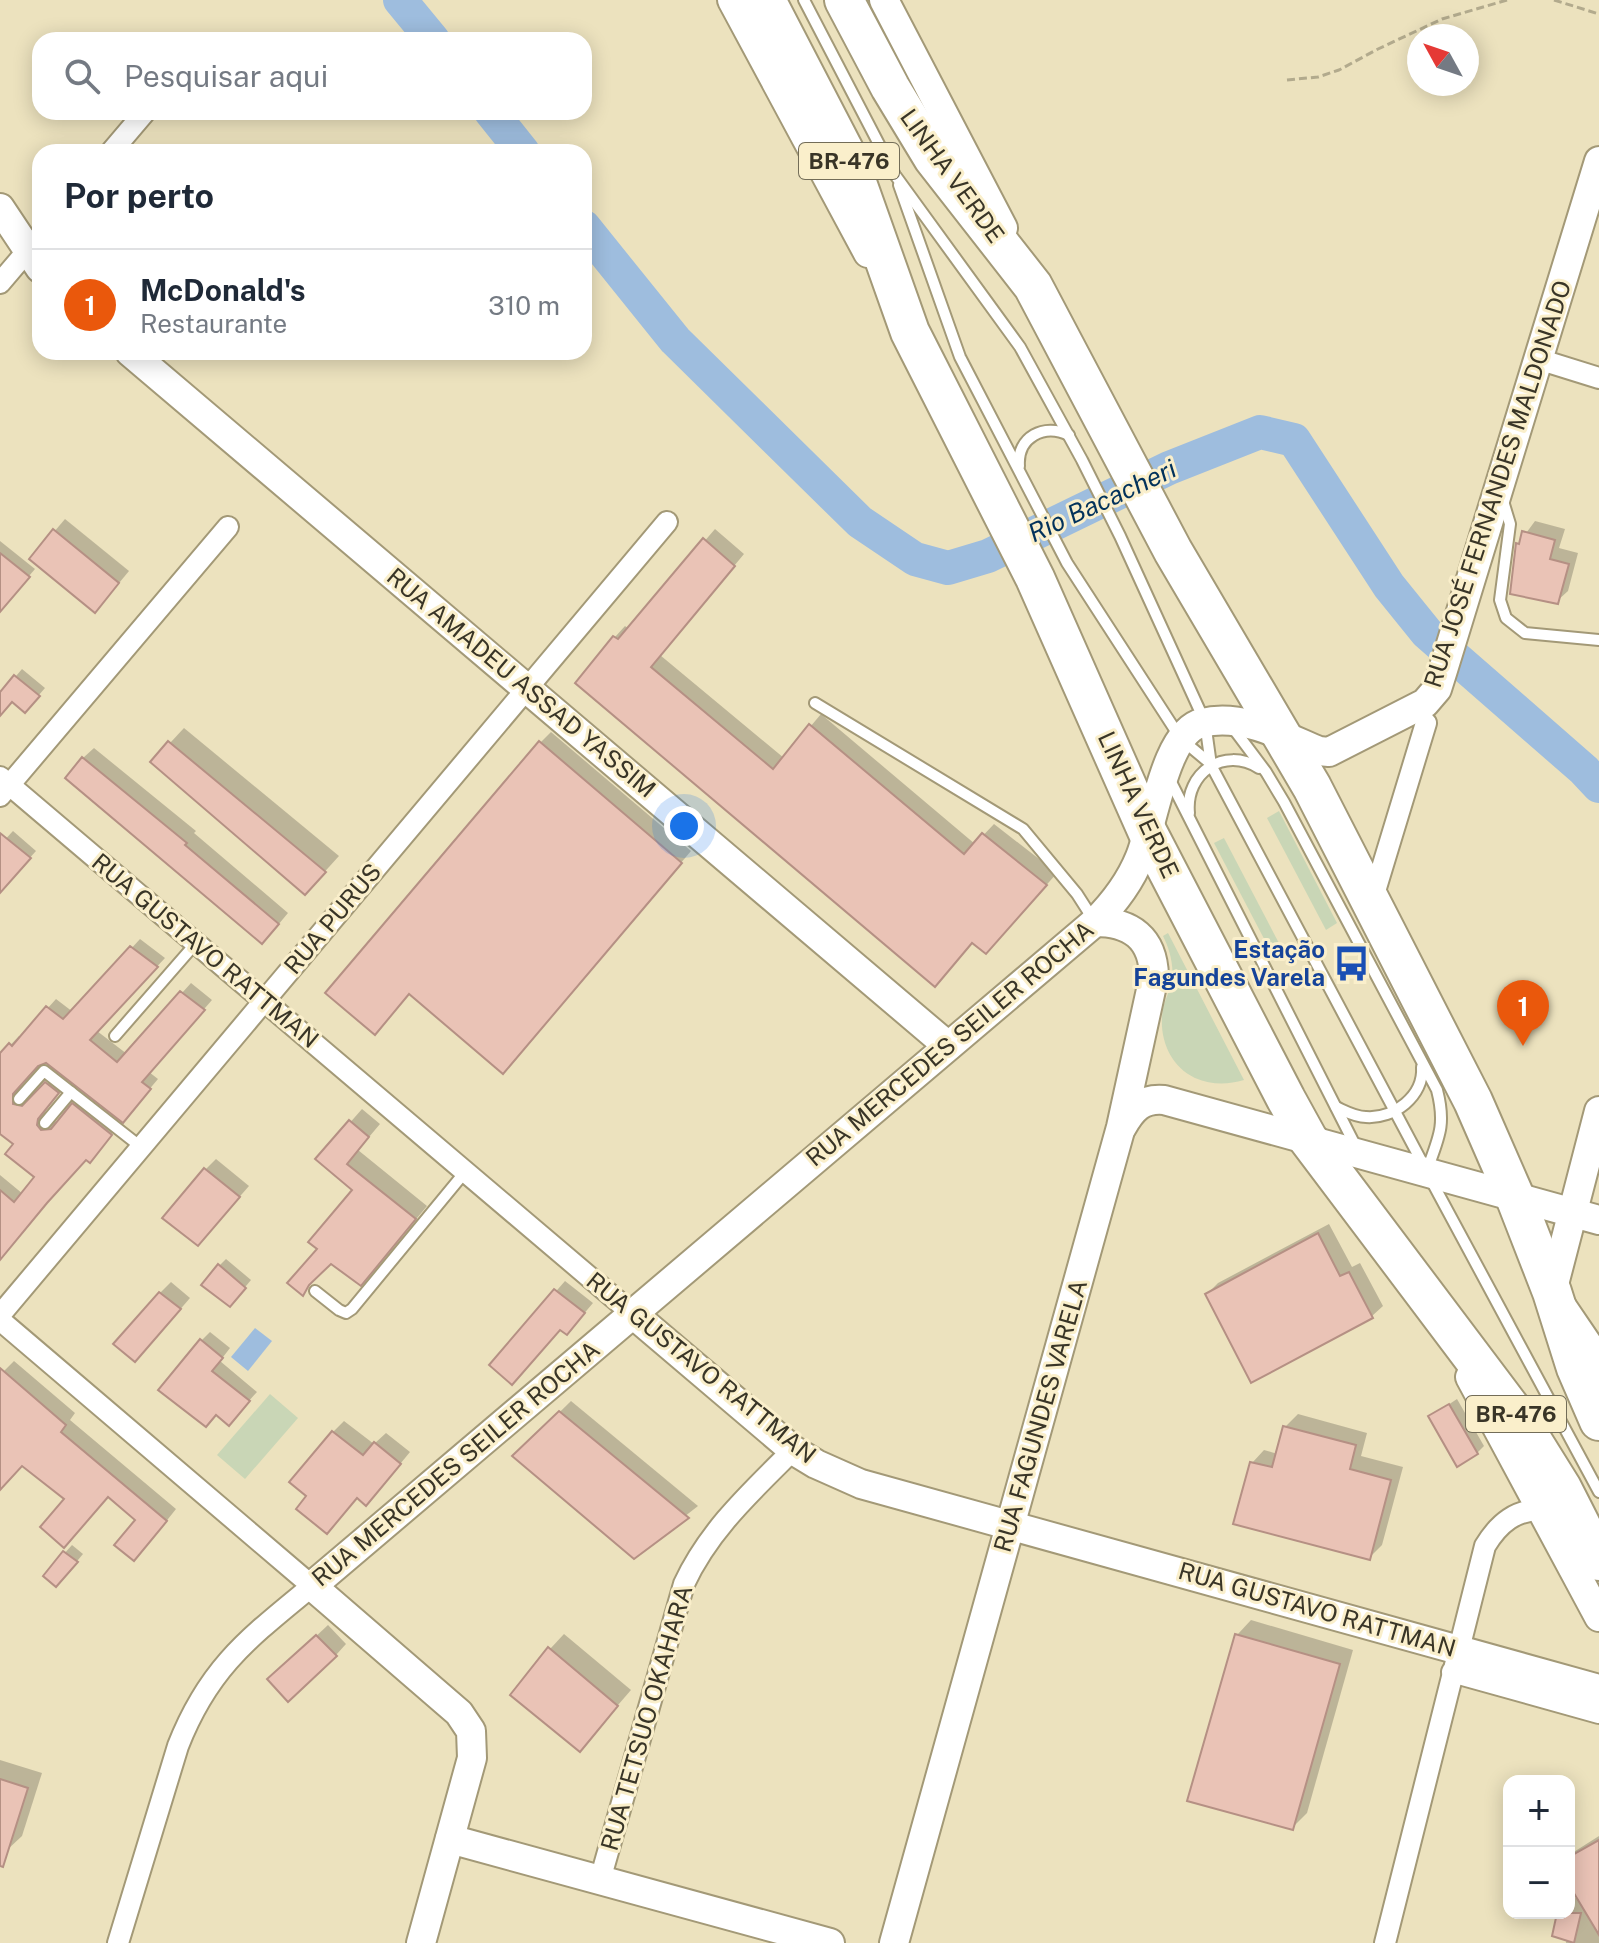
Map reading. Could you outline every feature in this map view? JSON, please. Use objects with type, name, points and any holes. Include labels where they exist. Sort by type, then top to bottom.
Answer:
[{"type":"highway","name":"LINHA VERDE","points":[[766,0],[849,160],[910,332],[1013,496],[1051,570],[1148,833],[1308,1139],[1415,1278],[1533,1440],[1599,1561]]},
{"type":"highway","name":"LINHA VERDE","points":[[844,0],[890,87],[933,158],[1033,286],[1186,573],[1284,737],[1372,901],[1455,1063],[1515,1197],[1552,1292],[1576,1368],[1599,1421]]},
{"type":"main road","points":[[732,0],[910,332]]},
{"type":"main road","points":[[888,1],[1033,286]]},
{"type":"main road","name":"RUA JOSÉ FERNANDES MALDONADO","points":[[1216,722],[1262,728],[1319,751],[1339,749],[1425,703],[1437,689],[1599,161]]},
{"type":"main road","points":[[0,208],[32,247]]},
{"type":"main road","name":"RUA AMADEU ASSAD YASSIM","points":[[139,360],[948,1046]]},
{"type":"main road","points":[[1181,739],[1191,727],[1216,722]]},
{"type":"main road","name":"RUA MERCEDES SEILER ROCHA","points":[[312,1586],[1095,922],[1129,879],[1181,739]]},
{"type":"main road","name":"RUA FAGUNDES VARELA","points":[[894,1943],[1121,1127],[1154,976],[1154,962],[1145,942],[1126,926],[1095,922]]},
{"type":"main road","points":[[1121,1127],[1135,1107],[1154,1099],[1586,1216]]},
{"type":"main road","points":[[1599,1111],[1586,1216],[1552,1292],[1599,1361]]},
{"type":"main road","points":[[1415,1278],[1599,1617]]},
{"type":"main road","name":"RUA GUSTAVO RATTMAN","points":[[633,1314],[793,1450],[861,1484],[1011,1525],[1454,1660],[1599,1689]]},
{"type":"main road","points":[[312,1586],[450,1703],[471,1731],[472,1758],[421,1943]]},
{"type":"main road","points":[[450,1839],[830,1943]]},
{"type":"street","points":[[118,144],[138,120]]},
{"type":"street","points":[[0,283],[32,255]]},
{"type":"street","points":[[1538,359],[1599,378]]},
{"type":"street","name":"RUA PURUS","points":[[0,1318],[667,522]]},
{"type":"street","points":[[3,786],[228,527]]},
{"type":"street","points":[[1372,901],[1426,723]]},
{"type":"street","name":"RUA GUSTAVO RATTMAN","points":[[3,786],[196,943],[633,1314]]},
{"type":"street","points":[[0,1318],[312,1586]]},
{"type":"street","name":"RUA TETSUO OKAHARA","points":[[600,1880],[684,1584],[696,1558],[726,1518],[793,1450]]},
{"type":"street","points":[[1385,1943],[1480,1561],[1492,1534],[1517,1514],[1543,1510]]},
{"type":"street","name":"RUA MERCEDES SEILER ROCHA","points":[[118,1943],[190,1716],[226,1662],[249,1638],[312,1586]]},
{"type":"street","points":[[1454,1660],[1599,1713]]},
{"type":"lane","points":[[804,0],[895,175],[950,334],[1019,468]]},
{"type":"lane","points":[[895,175],[1020,347],[1069,435],[1216,722],[1266,772],[1422,1061],[1437,1090],[1443,1115],[1427,1172]]},
{"type":"lane","points":[[1013,496],[1021,450],[1033,435],[1051,430],[1069,435]]},
{"type":"lane","points":[[1499,487],[1510,524],[1500,600],[1506,618],[1525,633],[1599,640]]},
{"type":"lane","points":[[1051,570],[1181,739],[1211,765],[1599,1492]]},
{"type":"lane","points":[[815,703],[1023,829],[1077,894],[1095,922]]},
{"type":"lane","points":[[1211,765],[1216,722]]},
{"type":"lane","points":[[1190,819],[1188,798],[1195,779],[1211,765],[1230,759],[1249,761],[1266,772]]},
{"type":"lane","points":[[1166,773],[1359,1153]]},
{"type":"lane","points":[[115,1036],[196,943]]},
{"type":"lane","points":[[1336,1107],[1365,1117],[1380,1117],[1395,1112],[1417,1091],[1423,1076],[1422,1061]]},
{"type":"lane","points":[[19,1099],[44,1071],[141,1147]]},
{"type":"lane","points":[[45,1123],[71,1092]]},
{"type":"lane","points":[[315,1291],[339,1310],[346,1313],[352,1309],[465,1172]]},
{"type":"path","points":[[1287,80],[1318,77],[1339,70],[1442,19],[1507,0]]},
{"type":"path","points":[[1554,0],[1599,14]]},
{"type":"green space","points":[[1279,811],[1337,923],[1326,930],[1267,818]]},
{"type":"green space","points":[[1224,838],[1282,949],[1272,954],[1214,843]]},
{"type":"green space","points":[[1168,933],[1244,1080],[1220,1084],[1195,1078],[1178,1066],[1167,1049],[1162,1019],[1172,973],[1163,936]]},
{"type":"green space","points":[[270,1394],[298,1418],[245,1479],[217,1455]]},
{"type":"water","points":[[255,1328],[272,1341],[248,1371],[231,1357]]},
{"type":"building","points":[[53,529],[119,583],[95,613],[29,559]]},
{"type":"building","points":[[1522,531],[1555,540],[1550,559],[1569,564],[1558,604],[1510,594],[1516,543],[1519,544]]},
{"type":"building","points":[[703,538],[735,566],[651,667],[773,769],[809,724],[964,854],[982,833],[1047,885],[986,954],[972,943],[935,987],[575,683],[613,636],[618,639]]},
{"type":"building","points":[[0,553],[30,577],[0,612]]},
{"type":"building","points":[[14,675],[40,696],[25,713],[12,702],[0,716],[0,692]]},
{"type":"building","points":[[168,741],[326,872],[305,895],[150,762]]},
{"type":"building","points":[[539,741],[682,863],[503,1074],[409,994],[375,1035],[325,993]]},
{"type":"building","points":[[82,757],[279,924],[262,944],[65,778]]},
{"type":"building","points":[[0,833],[31,858],[0,893]]},
{"type":"building","points":[[130,946],[158,967],[90,1040],[117,1062],[180,991],[205,1010],[142,1082],[151,1089],[123,1123],[46,1063],[38,1066],[13,1094],[13,1104],[22,1106],[45,1082],[59,1093],[38,1119],[37,1125],[41,1130],[51,1129],[72,1103],[112,1135],[90,1163],[86,1160],[47,1203],[0,1260],[0,1190],[14,1202],[34,1177],[5,1154],[13,1144],[0,1134],[0,1053],[9,1043],[12,1046],[46,1006],[63,1019]]},
{"type":"building","points":[[349,1120],[369,1137],[347,1164],[416,1219],[361,1286],[331,1264],[309,1285],[303,1296],[287,1283],[317,1249],[308,1242],[352,1190],[315,1159]]},
{"type":"building","points":[[204,1168],[240,1197],[198,1246],[162,1218]]},
{"type":"building","points":[[1318,1233],[1340,1276],[1349,1272],[1373,1318],[1251,1383],[1205,1294]]},
{"type":"building","points":[[218,1264],[246,1288],[230,1307],[201,1285]]},
{"type":"building","points":[[554,1289],[585,1313],[567,1335],[560,1330],[512,1385],[489,1365]]},
{"type":"building","points":[[159,1292],[181,1309],[135,1362],[113,1344]]},
{"type":"building","points":[[200,1339],[223,1358],[212,1371],[250,1401],[229,1426],[216,1415],[206,1427],[158,1390]]},
{"type":"building","points":[[0,1368],[66,1425],[61,1432],[167,1521],[134,1561],[114,1545],[135,1520],[108,1497],[64,1548],[40,1527],[64,1499],[22,1466],[0,1490]]},
{"type":"building","points":[[1449,1404],[1478,1454],[1457,1467],[1428,1416]]},
{"type":"building","points":[[559,1411],[689,1518],[634,1559],[512,1456]]},
{"type":"building","points":[[1283,1426],[1356,1445],[1350,1469],[1391,1480],[1370,1560],[1233,1524],[1250,1462],[1272,1467]]},
{"type":"building","points":[[332,1431],[363,1455],[374,1442],[401,1464],[366,1506],[357,1498],[327,1534],[296,1509],[306,1496],[289,1482]]},
{"type":"building","points":[[63,1551],[78,1562],[56,1587],[43,1576]]},
{"type":"building","points":[[1235,1634],[1340,1664],[1293,1830],[1187,1801]]},
{"type":"building","points":[[316,1635],[337,1656],[288,1702],[267,1679]]},
{"type":"building","points":[[548,1647],[618,1706],[580,1752],[510,1695]]},
{"type":"building","points":[[0,1779],[28,1788],[3,1867],[0,1866]]},
{"type":"building","points":[[1599,1840],[1599,1935],[1575,1895],[1575,1854]]},
{"type":"building","points":[[1575,1913],[1581,1913],[1574,1943],[1552,1936],[1556,1919],[1575,1919]]},
{"type":"waterway","name":"Rio Bacacheri","points":[[400,0],[426,32]]},
{"type":"waterway","name":"Rio Bacacheri","points":[[497,120],[517,144]]},
{"type":"waterway","name":"Rio Bacacheri","points":[[592,237],[675,340],[860,522],[915,559],[948,568],[988,556],[1169,468],[1260,432],[1294,440],[1389,586],[1427,633],[1599,786]]},
{"type":"place","name":"Estação Fagundes Varela","points":[[1351,964]]},
{"type":"place","name":"McDonald's","points":[[1523,1046]]}]
